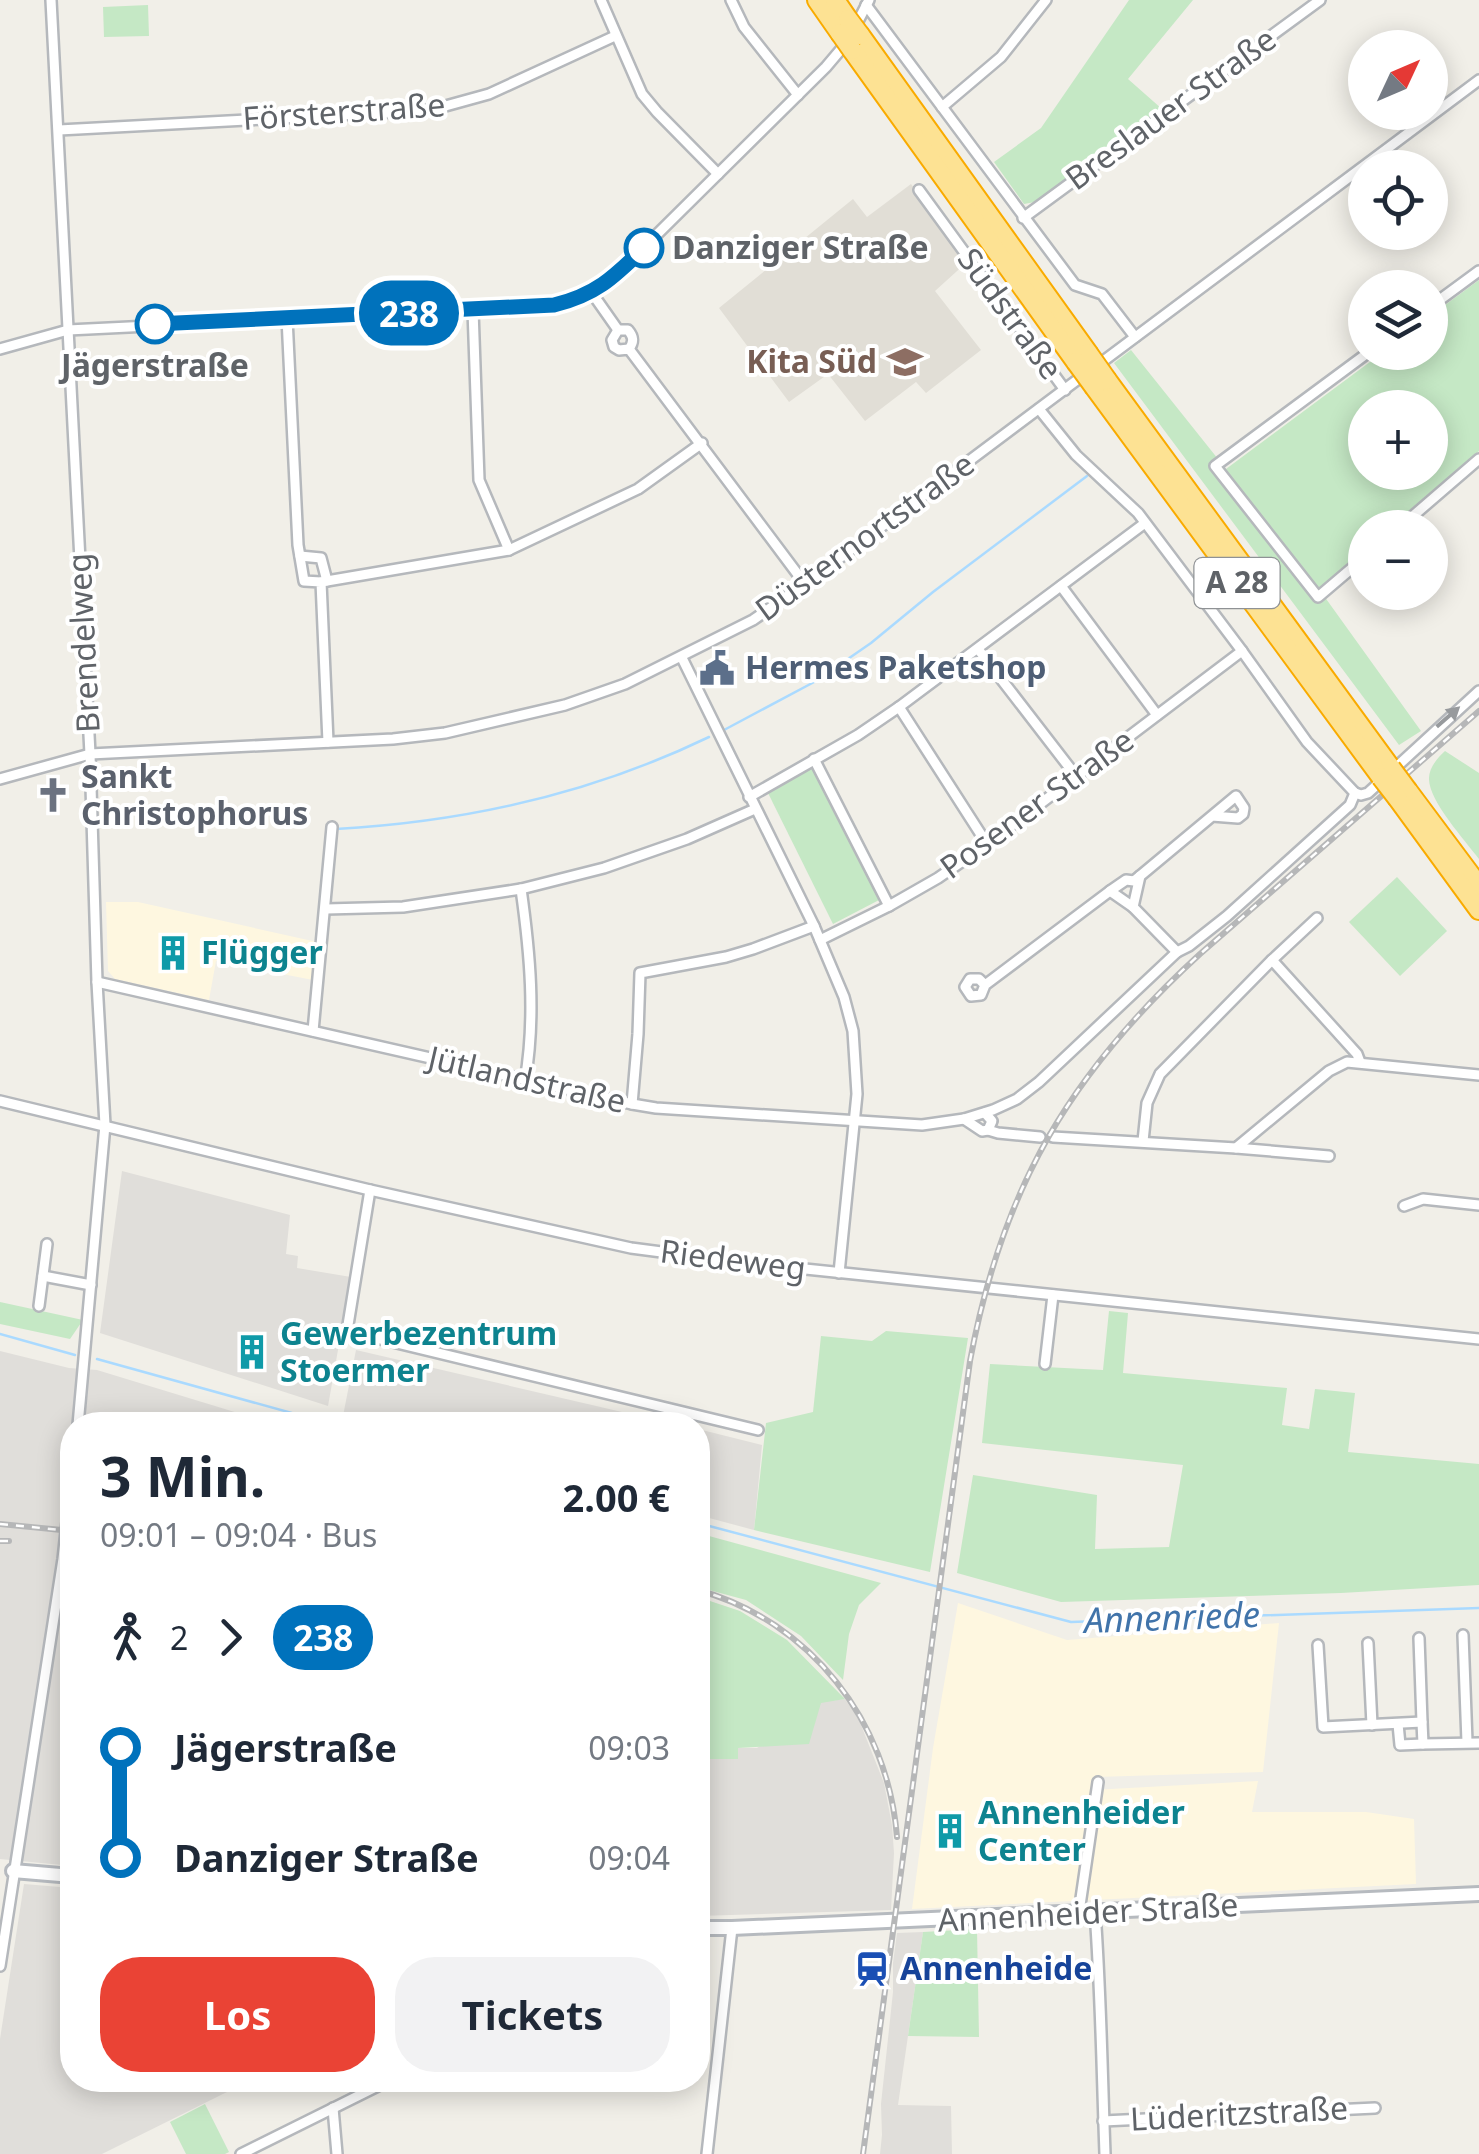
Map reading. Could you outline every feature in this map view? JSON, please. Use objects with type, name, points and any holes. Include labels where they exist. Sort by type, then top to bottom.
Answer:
[{"type":"highway","name":"A 28","points":[[817,0],[844,26],[1403,795],[1479,910]]},
{"type":"highway","name":"A 28","points":[[835,0],[844,26]]},
{"type":"highway","name":"A 28","points":[[1403,795],[1479,886]]},
{"type":"street","name":"Brendelweg","points":[[52,0],[105,1125],[79,1412]]},
{"type":"street","points":[[600,0],[642,94],[718,174]]},
{"type":"street","points":[[731,0],[744,27],[798,95]]},
{"type":"street","points":[[942,107],[1002,57],[1046,0]]},
{"type":"street","name":"Breslauer Straße","points":[[1023,218],[1320,0]]},
{"type":"street","points":[[0,349],[68,330],[473,310],[577,300],[619,272],[798,95],[849,41],[867,3],[1075,286],[1102,294],[1135,337]]},
{"type":"street","name":"Försterstraße","points":[[58,130],[431,110],[489,94],[616,36]]},
{"type":"street","name":"Düsternortstraße","points":[[0,779],[90,754],[445,733],[565,705],[682,658],[752,620],[805,584],[1479,80]]},
{"type":"street","name":"Südstraße","points":[[919,190],[1065,390]]},
{"type":"street","points":[[1448,294],[1479,271]]},
{"type":"street","points":[[592,293],[618,330]]},
{"type":"street","points":[[473,310],[479,480],[509,550]]},
{"type":"street","points":[[288,318],[304,581],[324,582],[509,550],[638,489],[702,443]]},
{"type":"street","points":[[618,330],[628,330],[633,336],[634,343],[629,349],[614,347],[612,340],[618,330]]},
{"type":"street","points":[[629,349],[805,584]]},
{"type":"street","points":[[1348,368],[1215,466],[1318,597],[1348,571]]},
{"type":"street","points":[[1039,409],[1076,455],[1146,522],[1307,742],[1354,793]]},
{"type":"street","points":[[1420,510],[1479,459]]},
{"type":"street","points":[[749,797],[899,707],[1146,522]]},
{"type":"street","points":[[300,556],[321,558],[328,742]]},
{"type":"street","points":[[1061,586],[1157,715]]},
{"type":"street","points":[[978,648],[1076,776]]},
{"type":"street","name":"Posener Straße","points":[[820,940],[938,878],[1242,651]]},
{"type":"street","points":[[682,658],[814,926],[844,997],[853,1032],[857,1094],[839,1273]]},
{"type":"street","name":"Jütlandstraße","points":[[97,982],[656,1108],[922,1125],[964,1120],[1017,1099],[1039,1082],[1177,952],[1241,904],[1350,804],[1354,793],[1368,793],[1479,691]]},
{"type":"street","points":[[899,707],[987,844]]},
{"type":"street","points":[[814,759],[889,906]]},
{"type":"street","points":[[326,910],[403,907],[520,889],[604,868],[687,839],[755,809]]},
{"type":"street","points":[[985,985],[1110,891],[1126,880],[1134,881],[1212,816]]},
{"type":"street","points":[[313,1031],[332,827]]},
{"type":"street","points":[[1133,907],[1140,876]]},
{"type":"street","points":[[520,889],[529,943],[532,1022],[525,1081]]},
{"type":"street","points":[[1110,891],[1133,907],[1177,952]]},
{"type":"street","points":[[1143,1141],[1146,1103],[1160,1074],[1317,918]]},
{"type":"street","points":[[632,1104],[640,973],[739,953],[814,926]]},
{"type":"street","points":[[1272,960],[1360,1062]]},
{"type":"street","points":[[1236,1148],[1329,1071],[1347,1062],[1479,1075]]},
{"type":"street","name":"Riedeweg","points":[[0,1101],[631,1248],[1479,1339]]},
{"type":"street","points":[[985,1112],[992,1121],[988,1130]]},
{"type":"street","name":"Jütlandstraße","points":[[964,1120],[982,1131],[1040,1137]]},
{"type":"street","points":[[1053,1137],[1329,1156]]},
{"type":"street","points":[[370,1190],[348,1330],[684,1412]]},
{"type":"street","points":[[1404,1206],[1424,1199],[1479,1204]]},
{"type":"street","points":[[39,1306],[47,1244]]},
{"type":"street","points":[[42,1276],[91,1285]]},
{"type":"street","points":[[1045,1364],[1052,1295]]},
{"type":"street","points":[[710,1418],[758,1430]]},
{"type":"street","points":[[0,1966],[7,1870],[60,1576]]},
{"type":"street","points":[[1463,1636],[1467,1742]]},
{"type":"street","points":[[1418,1638],[1424,1744]]},
{"type":"street","points":[[1368,1643],[1372,1725]]},
{"type":"street","points":[[1318,1644],[1322,1728],[1422,1722]]},
{"type":"street","points":[[1398,1724],[1400,1745],[1479,1743]]},
{"type":"street","points":[[1079,1912],[1098,1782]]},
{"type":"street","points":[[7,1870],[60,1875]]},
{"type":"street","name":"Annenheider Straße","points":[[710,1928],[1479,1894]]},
{"type":"street","points":[[1096,1912],[1105,2154]]},
{"type":"street","points":[[707,2154],[732,1928]]},
{"type":"street","points":[[241,2154],[365,2092]]},
{"type":"street","points":[[332,2108],[338,2154]]},
{"type":"street","name":"Lüderitzstraße","points":[[1104,2121],[1376,2108]]},
{"type":"shaded area","points":[[911,184],[967,262],[935,291],[981,350],[926,393],[916,382],[865,421],[828,374],[789,402],[719,308],[853,199],[867,217]]},
{"type":"shaded area","points":[[106,902],[138,902],[317,942],[313,980],[216,961],[209,1000],[115,979],[108,971]]},
{"type":"shaded area","points":[[122,1171],[290,1215],[286,1254],[298,1256],[297,1268],[351,1277],[328,1406],[100,1333]]},
{"type":"shaded area","points":[[356,1350],[622,1412],[344,1412]]},
{"type":"shaded area","points":[[0,1351],[69,1368],[97,1370],[234,1412],[60,1412],[60,1865],[0,1859]]},
{"type":"shaded area","points":[[710,1432],[762,1445],[754,1530],[710,1518]]},
{"type":"shaded area","points":[[958,1603],[1067,1640],[1279,1623],[1263,1772],[1095,1777],[1092,1790],[1258,1781],[1252,1812],[1366,1812],[1414,1819],[1416,1884],[912,1909],[933,1748]]},
{"type":"shaded area","points":[[845,1699],[859,1720],[884,1783],[894,1853],[891,1910],[710,1916],[710,1759],[737,1759],[738,1748],[757,1748],[821,1702]]},
{"type":"shaded area","points":[[24,1884],[60,1887],[60,2092],[227,2092],[102,2154],[0,2154],[0,2039]]},
{"type":"shaded area","points":[[923,1932],[898,2105],[951,2106],[952,2154],[880,2154],[897,1933]]},
{"type":"green space","points":[[1129,0],[1193,0],[1128,79],[1162,109],[1035,202],[1024,204],[994,162],[1041,128]]},
{"type":"green space","points":[[148,5],[149,36],[104,37],[103,7]]},
{"type":"green space","points":[[1479,280],[1479,451],[1448,477],[1448,390],[1348,390],[1348,490],[1433,490],[1410,510],[1348,510],[1348,564],[1319,589],[1421,731],[1399,745],[1114,363],[1131,350],[1226,469],[1359,370],[1448,370],[1448,303]]},
{"type":"green space","points":[[1445,751],[1479,773],[1479,859],[1430,787],[1431,770]]},
{"type":"green space","points":[[812,768],[881,899],[833,924],[768,793]]},
{"type":"green space","points":[[1397,877],[1447,931],[1400,976],[1349,922]]},
{"type":"green space","points":[[0,1302],[83,1320],[70,1339],[0,1324]]},
{"type":"green space","points":[[1109,1311],[1128,1313],[1123,1373],[1287,1388],[1282,1425],[1309,1429],[1315,1389],[1355,1393],[1348,1452],[1479,1464],[1479,1585],[1061,1602],[957,1573],[973,1475],[1097,1495],[1095,1549],[1169,1547],[1183,1465],[982,1443],[990,1364],[1103,1370]]},
{"type":"green space","points":[[886,1331],[968,1338],[930,1572],[754,1530],[766,1423],[813,1412],[821,1336],[872,1341]]},
{"type":"green space","points":[[710,1536],[881,1583],[859,1605],[849,1634],[843,1680],[801,1636],[746,1600],[710,1590]]},
{"type":"green space","points":[[710,1601],[740,1611],[787,1640],[845,1699],[821,1703],[809,1744],[738,1748],[738,1759],[710,1759]]},
{"type":"green space","points":[[977,1929],[979,2037],[908,2036],[923,1932]]},
{"type":"green space","points":[[205,2104],[229,2152],[225,2154],[186,2154],[170,2122]]},
{"type":"waterway","points":[[724,730],[816,681],[871,643],[1087,476]]},
{"type":"waterway","points":[[336,829],[432,820],[527,801],[620,774],[709,737]]},
{"type":"waterway","name":"Annenriede","points":[[0,1334],[75,1355]]},
{"type":"waterway","name":"Annenriede","points":[[97,1359],[288,1412]]},
{"type":"waterway","name":"Annenriede","points":[[710,1526],[1071,1622],[1479,1608]]},
{"type":"railway","points":[[863,2154],[970,1361],[1001,1241],[1023,1188],[1048,1137],[1079,1089],[1154,999],[1200,954],[1479,711]]},
{"type":"railway","points":[[0,1524],[60,1530]]},
{"type":"railway","points":[[0,1541],[9,1541]]},
{"type":"railway","points":[[710,1594],[775,1625],[808,1651],[836,1682],[860,1716],[878,1754],[897,1837]]},
{"type":"bus line","name":"238","points":[[155,324],[554,305],[592,293],[644,248]]},
{"type":"place","name":"Danziger Straße","points":[[644,248]]},
{"type":"place","name":"Jägerstraße","points":[[155,324]]},
{"type":"place","name":"Kita Süd","points":[[905,362]]},
{"type":"place","name":"Hermes Paketshop","points":[[717,668]]},
{"type":"place","name":"Sankt Christophorus","points":[[53,795]]},
{"type":"place","name":"Flügger","points":[[173,953]]},
{"type":"place","name":"Gewerbezentrum Stoermer","points":[[252,1352]]},
{"type":"place","name":"Annenheider Center","points":[[950,1831]]},
{"type":"place","name":"Annenheide","points":[[872,1969]]}]
